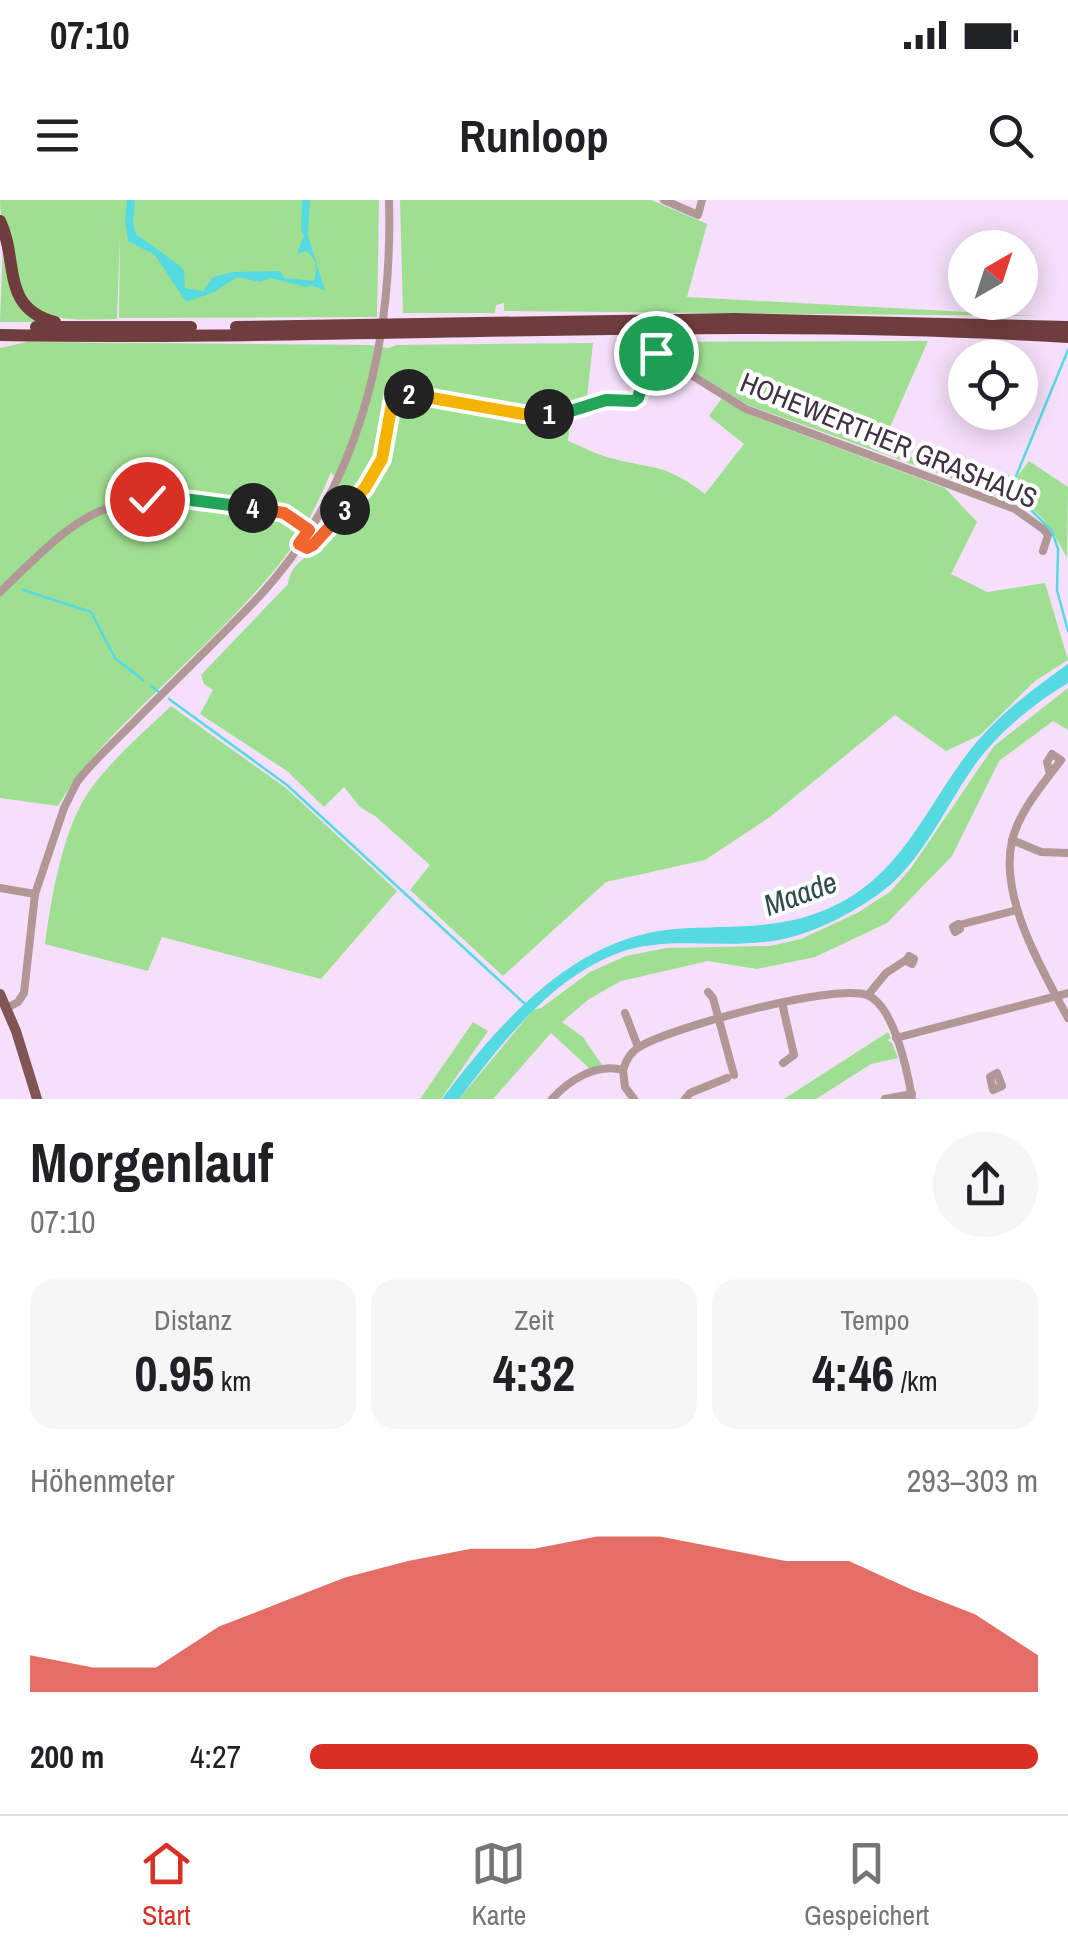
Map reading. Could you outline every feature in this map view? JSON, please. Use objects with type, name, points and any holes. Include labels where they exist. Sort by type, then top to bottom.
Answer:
[{"type":"highway","points":[[0,220],[7,241],[11,280],[23,304],[44,319],[87,327]]},
{"type":"highway","points":[[0,237],[0,254]]},
{"type":"highway","points":[[0,326],[734,319],[1062,331]]},
{"type":"highway","points":[[0,337],[753,328],[1062,331]]},
{"type":"main road","points":[[0,994],[37,1099]]},
{"type":"street","points":[[6,1008],[21,998],[27,982],[35,894],[64,808],[81,777],[254,601],[309,530],[350,452],[381,346],[386,310],[389,200]]},
{"type":"street","points":[[664,200],[698,214],[702,200]]},
{"type":"street","name":"HOHEWERTHER GRASHAUS","points":[[299,544],[307,548],[313,545],[374,476],[386,445],[391,404],[398,394],[523,414],[561,414],[606,400],[634,401],[651,356],[656,353],[746,409],[1015,510],[1044,528],[1048,535],[1043,552]]},
{"type":"street","points":[[0,592],[67,529],[120,504],[176,498],[264,509],[284,513],[309,530]]},
{"type":"street","points":[[1050,774],[1024,812],[1012,840],[1009,872],[1018,910],[1068,1018]]},
{"type":"street","points":[[1012,840],[1041,852],[1068,853]]},
{"type":"street","points":[[0,888],[35,894]]},
{"type":"street","points":[[959,925],[1018,910]]},
{"type":"street","points":[[868,995],[886,972],[906,960]]},
{"type":"street","points":[[685,1099],[690,1093],[730,1077],[718,1018],[708,992]]},
{"type":"street","points":[[634,1099],[625,1087],[622,1070],[638,1047],[718,1018],[846,992],[868,995],[878,1003],[896,1038],[912,1096],[885,1099]]},
{"type":"street","points":[[896,1038],[1068,993]]},
{"type":"street","points":[[782,1003],[794,1054],[782,1063]]},
{"type":"street","points":[[626,1013],[638,1047]]},
{"type":"street","points":[[552,1099],[596,1068],[622,1070]]},
{"type":"street","points":[[1002,1086],[1005,1099]]},
{"type":"shaded area","points":[[0,200],[379,200],[377,317],[119,318],[120,235],[117,319],[60,318],[46,314],[26,295],[17,278]]},
{"type":"shaded area","points":[[127,200],[135,200],[136,234],[180,266],[185,288],[203,291],[213,277],[233,272],[280,271],[284,278],[314,281],[315,261],[306,251],[298,254],[304,235],[302,200],[310,200],[308,236],[325,290],[270,278],[260,282],[238,277],[214,292],[186,302],[155,255],[128,241]]},
{"type":"shaded area","points":[[400,200],[651,200],[707,224],[687,297],[948,311],[948,315],[504,311],[504,303],[496,305],[495,313],[403,313]]},
{"type":"shaded area","points":[[3,244],[13,289],[44,322],[0,322]]},
{"type":"shaded area","points":[[928,341],[883,443],[935,469],[1010,475],[1000,496],[748,405],[663,353],[662,342]]},
{"type":"shaded area","points":[[27,342],[388,348],[593,343],[587,397],[563,405],[514,407],[390,388],[398,399],[396,409],[409,411],[412,398],[523,417],[571,415],[568,441],[608,458],[670,473],[705,494],[744,444],[709,416],[722,398],[750,415],[945,488],[977,522],[951,574],[987,592],[1045,583],[1068,660],[1035,681],[980,735],[946,751],[895,715],[770,817],[705,860],[606,882],[503,976],[410,890],[430,865],[360,807],[344,787],[324,807],[287,771],[200,714],[213,690],[204,684],[201,675],[288,584],[293,569],[324,540],[318,529],[341,486],[331,472],[300,535],[271,574],[99,750],[58,806],[0,798],[0,348]]},
{"type":"shaded area","points":[[1029,461],[1068,487],[1067,558],[1042,518],[1025,504],[1003,495]]},
{"type":"shaded area","points":[[1068,664],[1068,683],[1028,710],[992,744],[918,854],[876,896],[823,926],[780,940],[638,947],[595,963],[530,1014],[459,1099],[442,1099],[514,1014],[572,966],[603,949],[637,936],[674,929],[787,921],[830,908],[852,896],[873,880],[907,843],[981,737],[1011,707]]},
{"type":"shaded area","points":[[1068,688],[1068,730],[1053,721],[999,761],[952,856],[887,923],[815,957],[757,969],[708,961],[621,981],[589,999],[562,1022],[583,1037],[602,1065],[590,1069],[551,1033],[493,1099],[459,1099],[533,1010],[590,972],[626,956],[666,948],[770,946],[801,939],[857,913],[890,892],[911,868],[994,746]]},
{"type":"shaded area","points":[[171,706],[286,788],[397,891],[321,979],[162,937],[148,971],[45,944],[60,864],[81,805],[108,767]]},
{"type":"shaded area","points":[[473,1022],[488,1031],[441,1099],[420,1099]]},
{"type":"shaded area","points":[[888,1032],[891,1038],[887,1040],[898,1058],[871,1064],[816,1099],[784,1099]]},
{"type":"waterway","points":[[1012,486],[1068,350]]},
{"type":"waterway","points":[[1017,496],[1052,531],[1058,549],[1057,590],[1068,631]]},
{"type":"waterway","points":[[23,590],[91,612],[115,658],[143,680]]},
{"type":"waterway","points":[[151,686],[159,692]]},
{"type":"waterway","points":[[169,699],[287,785],[525,1004]]},
{"type":"route","points":[[147,499],[176,498],[278,511],[309,530],[299,544],[310,548],[374,476],[386,445],[391,404],[398,394],[523,414],[561,414],[606,400],[634,401],[651,356],[656,353]]},
{"type":"water label","name":"Maade","points":[[800,893]]}]
